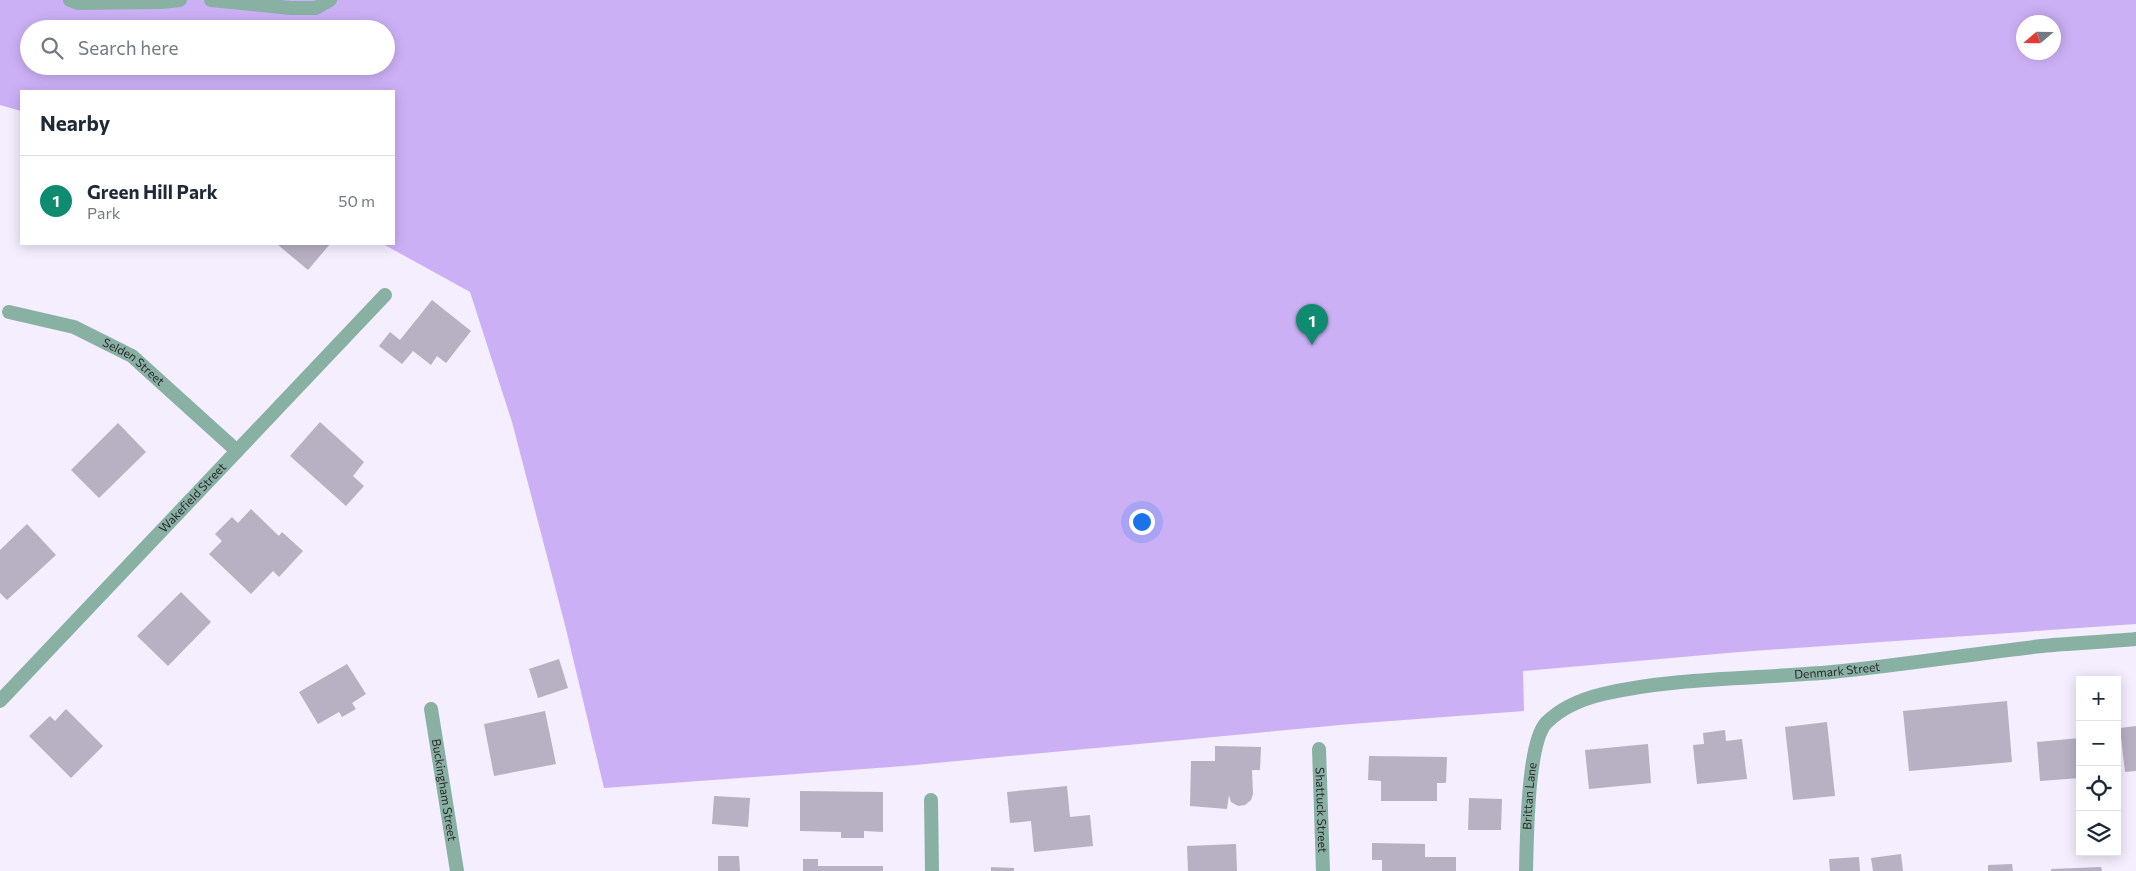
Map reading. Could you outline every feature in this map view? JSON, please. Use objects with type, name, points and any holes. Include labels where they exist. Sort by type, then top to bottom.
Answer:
[{"type":"street","points":[[70,0],[78,3],[180,0]]},
{"type":"street","points":[[211,0],[291,8],[316,8],[330,0]]},
{"type":"street","name":"Wakefield Street","points":[[0,701],[385,296]]},
{"type":"street","name":"Selden Street","points":[[9,312],[74,327],[132,356],[237,451]]},
{"type":"street","name":"Denmark Street","points":[[1546,723],[1566,708],[1594,696],[1652,686],[1832,672],[2043,646],[2136,639]]},
{"type":"street","name":"Buckingham Street","points":[[431,710],[457,871]]},
{"type":"street","name":"Brittan Lane","points":[[1526,871],[1530,783],[1538,738],[1546,723]]},
{"type":"street","name":"Shattuck Street","points":[[1319,749],[1324,871]]},
{"type":"street","points":[[931,800],[932,871]]},
{"type":"shaded area","points":[[0,0],[2136,0],[2136,624],[1739,652],[1523,671],[1524,711],[1351,724],[904,766],[604,788],[566,629],[512,422],[470,292],[385,245],[395,245],[395,90],[20,90],[20,111],[0,105]]},
{"type":"building","points":[[278,245],[329,245],[308,270]]},
{"type":"building","points":[[432,300],[471,331],[446,363],[437,356],[431,365],[413,351],[402,364],[379,346],[390,332],[400,340]]},
{"type":"building","points":[[320,422],[364,462],[353,476],[364,486],[346,506],[290,456]]},
{"type":"building","points":[[118,423],[146,452],[99,498],[71,470]]},
{"type":"building","points":[[251,509],[279,536],[282,532],[303,551],[279,577],[273,571],[251,594],[209,554],[222,541],[215,534],[232,517],[238,523]]},
{"type":"building","points":[[27,524],[56,555],[7,600],[0,593],[0,550]]},
{"type":"building","points":[[181,592],[211,622],[168,666],[137,636]]},
{"type":"building","points":[[559,659],[568,688],[538,698],[529,669]]},
{"type":"building","points":[[347,664],[366,694],[352,703],[356,709],[342,717],[339,712],[318,724],[299,692]]},
{"type":"building","points":[[2007,701],[2012,762],[1909,771],[1903,711]]},
{"type":"building","points":[[66,709],[103,746],[71,778],[29,736],[50,716],[55,721]]},
{"type":"building","points":[[545,711],[556,764],[494,776],[484,724]]},
{"type":"building","points":[[1827,722],[1835,796],[1793,800],[1785,727]]},
{"type":"building","points":[[2136,726],[2136,771],[2125,772],[2121,728]]},
{"type":"building","points":[[1725,730],[1726,741],[1742,739],[1747,779],[1697,784],[1693,745],[1704,744],[1703,733]]},
{"type":"building","points":[[2076,738],[2076,778],[2040,781],[2037,742]]},
{"type":"building","points":[[1648,744],[1651,783],[1589,789],[1585,750]]},
{"type":"building","points":[[1215,746],[1261,747],[1260,770],[1252,770],[1253,794],[1251,800],[1245,805],[1238,806],[1231,802],[1229,795],[1227,809],[1190,806],[1191,761],[1215,761]]},
{"type":"building","points":[[1369,756],[1447,757],[1446,783],[1437,783],[1437,801],[1381,801],[1381,781],[1368,780]]},
{"type":"building","points":[[1067,786],[1070,817],[1090,815],[1093,846],[1034,852],[1031,821],[1010,823],[1007,792]]},
{"type":"building","points":[[800,791],[883,792],[883,832],[864,831],[864,838],[841,838],[841,832],[800,831]]},
{"type":"building","points":[[714,796],[750,798],[748,827],[712,824]]},
{"type":"building","points":[[1469,798],[1502,799],[1501,830],[1468,830]]},
{"type":"building","points":[[1372,843],[1425,844],[1425,857],[1456,857],[1456,871],[1382,871],[1382,860],[1372,860]]},
{"type":"building","points":[[1236,844],[1237,871],[1188,871],[1187,846]]},
{"type":"building","points":[[1901,854],[1903,871],[1873,871],[1871,858]]},
{"type":"building","points":[[718,856],[739,856],[740,871],[718,871]]},
{"type":"building","points":[[1859,857],[1860,871],[1830,871],[1829,859]]},
{"type":"building","points":[[803,859],[818,859],[818,866],[883,866],[883,871],[803,871]]},
{"type":"building","points":[[2012,864],[2013,871],[1988,871],[1988,865]]},
{"type":"building","points":[[991,867],[1014,868],[1014,871],[991,871]]},
{"type":"building","points":[[2101,867],[2102,871],[2051,871],[2051,869]]},
{"type":"place","name":"Green Hill Park","points":[[1312,345]]}]
